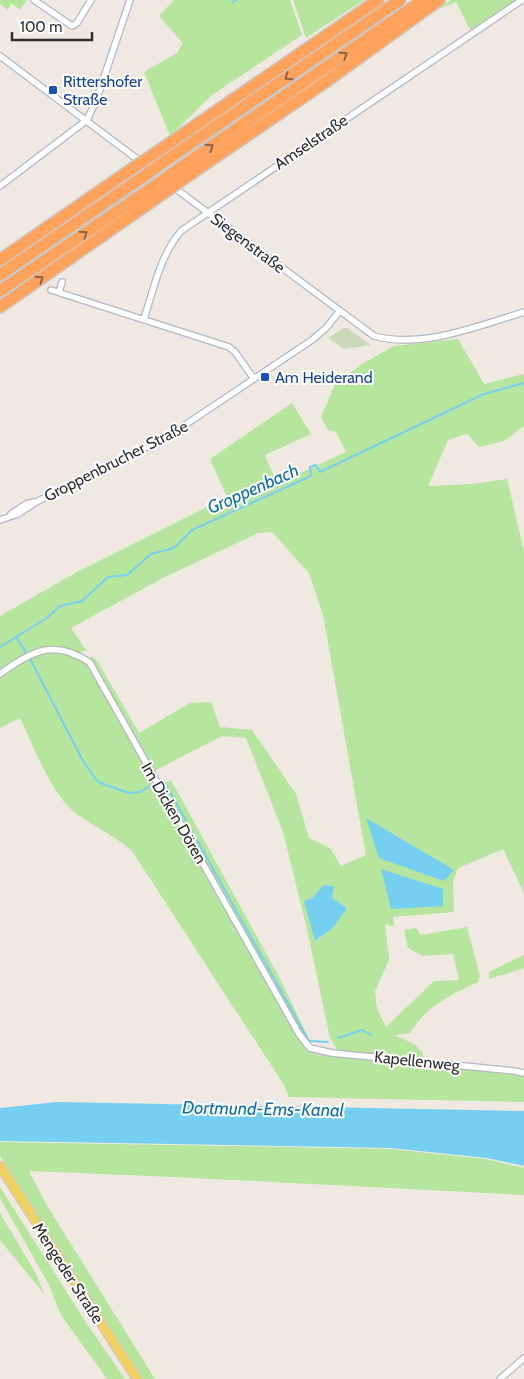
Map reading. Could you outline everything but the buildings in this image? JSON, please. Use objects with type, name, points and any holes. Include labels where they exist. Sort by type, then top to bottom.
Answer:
[{"type":"highway","points":[[0,260],[378,0]]},
{"type":"highway","points":[[0,275],[400,0]]},
{"type":"highway","points":[[175,179],[423,0]]},
{"type":"highway","points":[[0,291],[324,83],[439,0]]},
{"type":"highway","points":[[0,307],[163,187]]},
{"type":"main road","name":"Mengeder Straße","points":[[0,1166],[137,1379]]},
{"type":"street","points":[[34,0],[72,26],[82,17],[91,0]]},
{"type":"street","points":[[0,186],[87,120],[96,101],[130,0]]},
{"type":"street","name":"Amselstraße","points":[[144,319],[164,257],[171,242],[181,231],[522,0]]},
{"type":"street","name":"Siegenstraße","points":[[0,56],[365,331],[389,340],[444,334],[524,312]]},
{"type":"street","points":[[59,292],[62,282]]},
{"type":"street","points":[[51,290],[229,347],[235,352],[254,379]]},
{"type":"street","name":"Groppenbrucher Straße","points":[[0,520],[26,504],[36,502],[167,437],[320,333],[338,312]]},
{"type":"street","name":"Im Dicken Dören","points":[[0,674],[28,655],[48,649],[65,650],[79,655],[90,663],[299,1034],[310,1048]]},
{"type":"street","name":"Kapellenweg","points":[[310,1048],[332,1053],[514,1071],[524,1074]]},
{"type":"street","points":[[500,1379],[524,1358]]},
{"type":"green space","points":[[0,0],[27,0],[20,10],[11,3],[8,10],[0,4]]},
{"type":"green space","points":[[174,0],[290,0],[302,35],[212,95],[170,136],[144,72],[177,53],[183,43],[159,16]]},
{"type":"green space","points":[[293,0],[364,0],[306,38]]},
{"type":"green space","points":[[451,0],[517,0],[470,30],[456,2],[438,9]]},
{"type":"green space","points":[[347,328],[371,345],[344,349],[328,338]]},
{"type":"green space","points":[[458,339],[484,384],[524,374],[524,426],[504,441],[479,447],[467,434],[448,440],[428,486],[473,484],[507,479],[524,551],[524,893],[503,849],[458,868],[453,881],[454,912],[393,917],[394,927],[385,924],[389,960],[375,991],[377,1009],[386,1027],[434,981],[459,980],[453,954],[423,956],[408,948],[404,930],[416,928],[421,935],[467,927],[480,976],[478,982],[431,1008],[410,1033],[395,1035],[416,1045],[423,1054],[422,1060],[338,1051],[330,1038],[307,929],[283,832],[246,738],[222,736],[154,771],[137,741],[146,768],[308,1051],[315,1054],[514,1072],[524,1075],[524,1102],[289,1097],[284,1085],[132,851],[78,815],[64,801],[42,766],[20,718],[0,728],[0,616],[77,572],[227,497],[210,459],[292,403],[311,434],[265,455],[277,484],[346,452],[336,432],[328,430],[321,417],[335,385],[362,364],[394,346]],"holes":[[[272,532],[309,573],[323,615],[366,855],[341,866],[330,848],[309,838],[296,794],[252,730],[220,727],[211,702],[190,703],[139,733],[98,662],[92,656],[89,659],[98,672],[81,659],[66,653],[49,652],[28,656],[27,653],[48,647],[80,653],[86,650],[71,628],[163,578],[258,533]],[[323,885],[333,886],[332,898],[347,908],[333,928],[316,941],[304,901],[312,898]]]},
{"type":"green space","points":[[171,780],[279,977],[310,1041],[307,1042],[160,786]]},
{"type":"green space","points":[[524,955],[524,968],[489,979],[489,972]]},
{"type":"green space","points":[[0,1142],[391,1149],[486,1159],[524,1168],[524,1195],[29,1171],[46,1204],[155,1379],[143,1379],[0,1156]]},
{"type":"green space","points":[[0,1187],[87,1324],[125,1379],[107,1379],[61,1315],[48,1283],[0,1198]]},
{"type":"green space","points":[[0,1213],[34,1270],[45,1295],[0,1240]]},
{"type":"water","points":[[366,818],[454,870],[444,881],[379,858]]},
{"type":"water","points":[[381,869],[443,889],[443,906],[391,909]]},
{"type":"water","points":[[323,885],[334,886],[332,898],[347,908],[333,928],[315,941],[304,901],[312,898]]},
{"type":"water","name":"Dortmund-Ems-Kanal","points":[[57,1102],[524,1111],[524,1166],[487,1158],[391,1148],[0,1141],[0,1108]]},
{"type":"waterway","name":"Groppenbach","points":[[0,647],[47,618],[60,606],[82,601],[108,577],[127,575],[151,554],[174,548],[192,530],[311,476],[310,467],[316,465],[320,472],[484,394],[524,383]]},
{"type":"waterway","points":[[16,637],[27,654]]},
{"type":"waterway","points":[[29,657],[83,761],[98,782],[129,793],[140,792],[154,784]]},
{"type":"waterway","points":[[159,782],[164,781],[309,1041],[328,1042]]},
{"type":"waterway","points":[[338,1038],[362,1030],[371,1035]]},
{"type":"place","name":"Rittershofer Straße","points":[[53,90]]},
{"type":"place","name":"Am Heiderand","points":[[265,377]]}]
